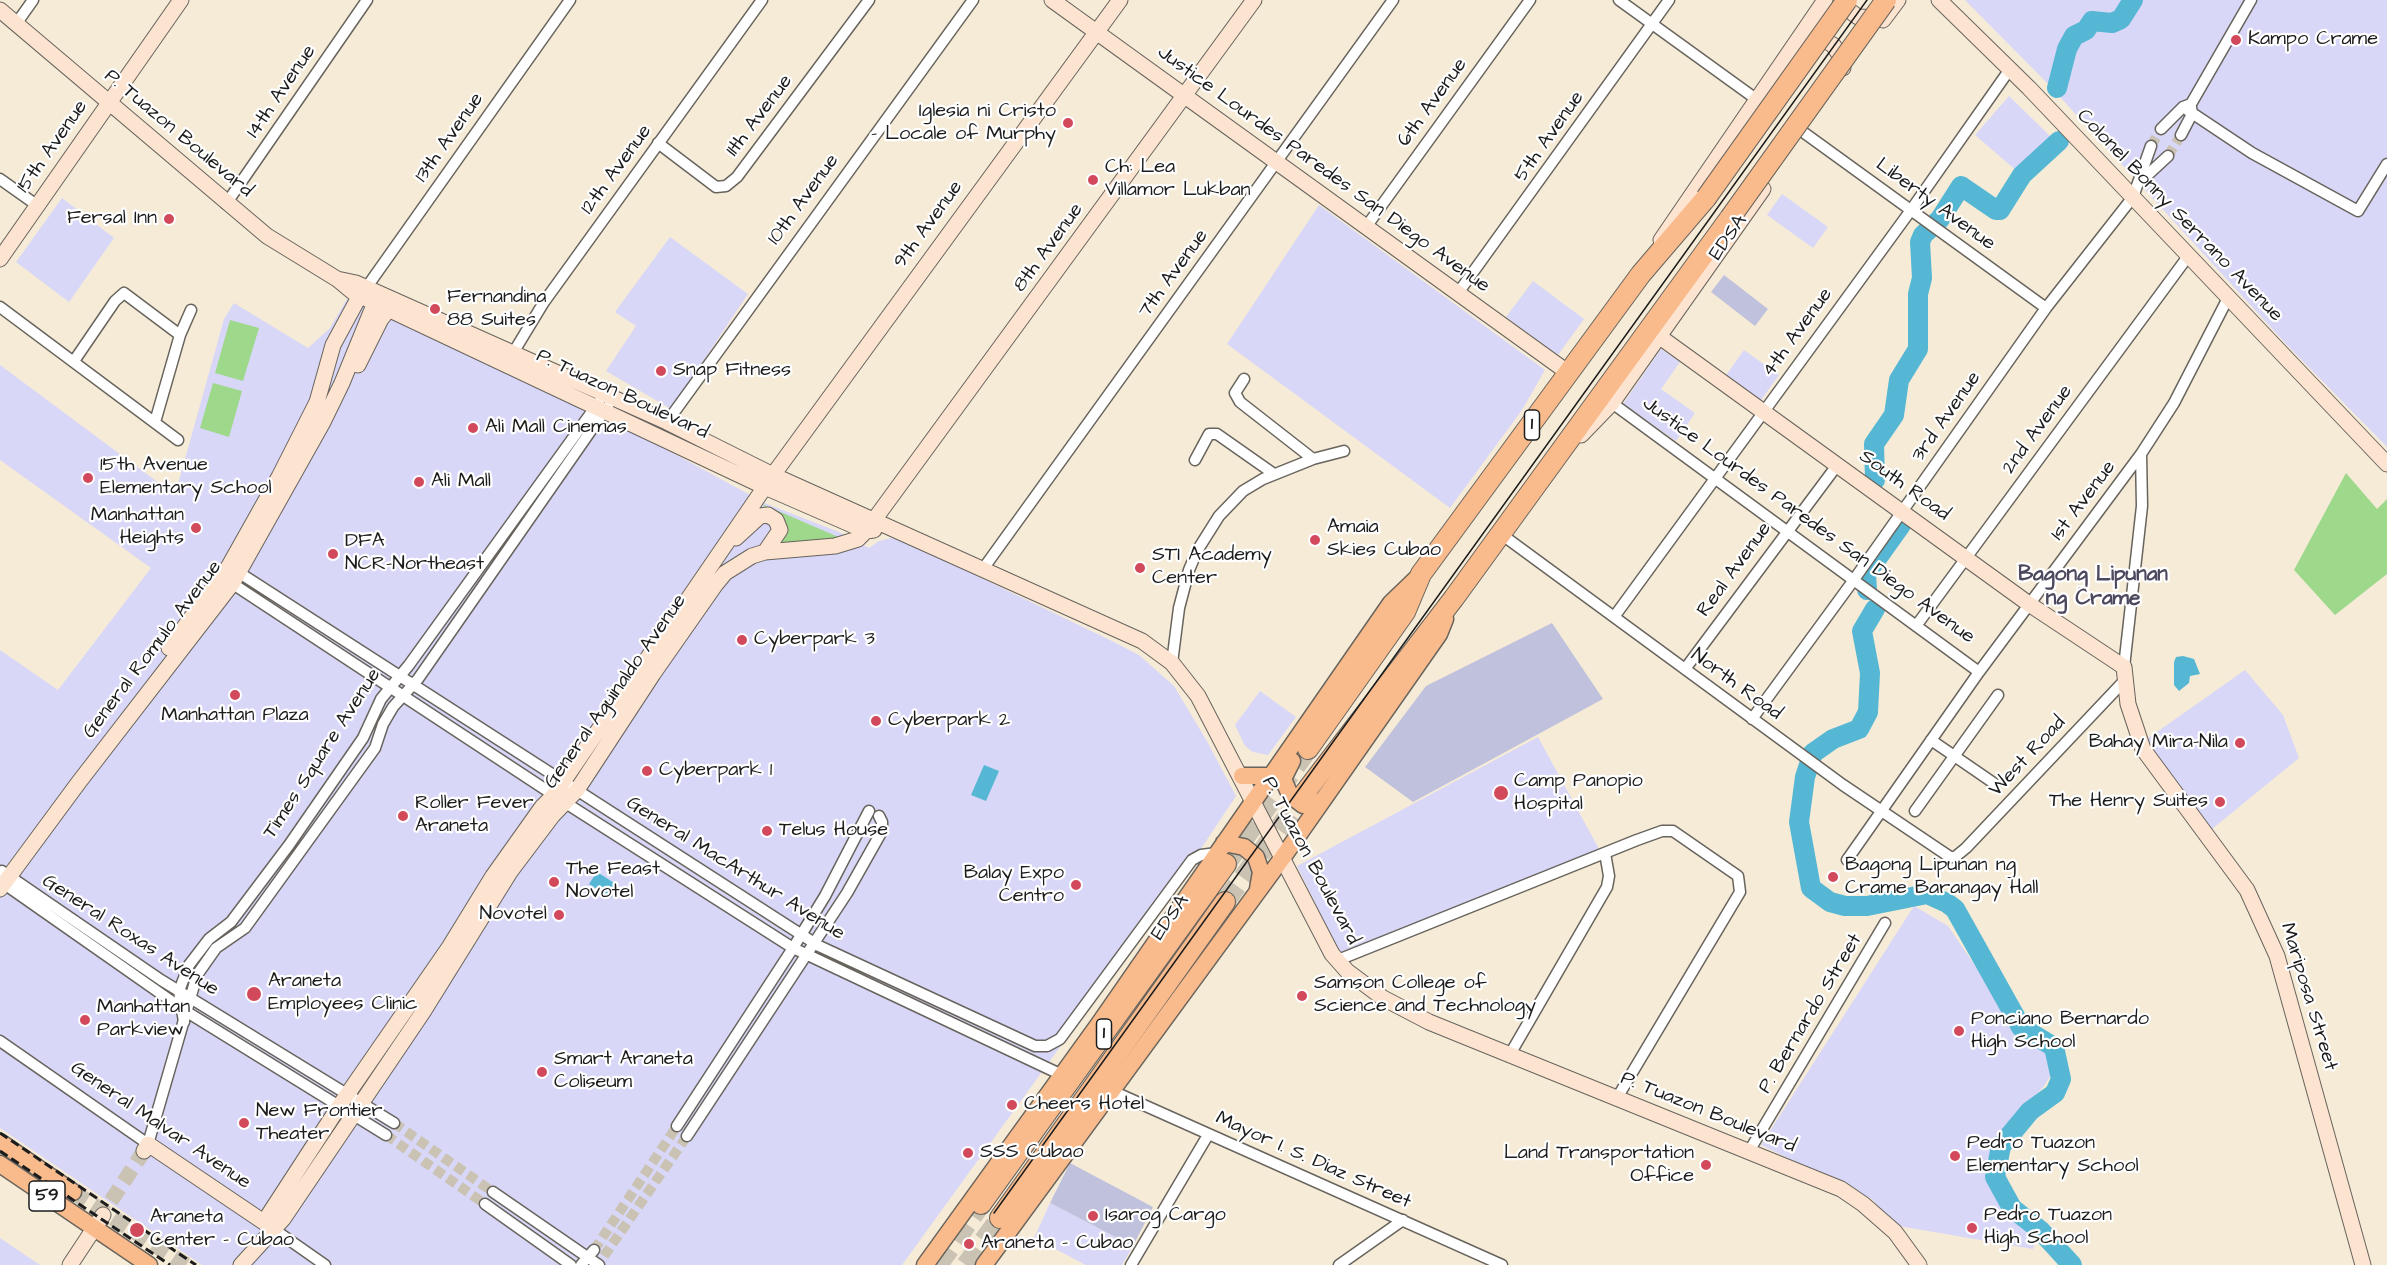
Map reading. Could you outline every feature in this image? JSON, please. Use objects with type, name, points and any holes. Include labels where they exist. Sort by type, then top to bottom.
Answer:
[{"type":"highway","name":"EDSA","points":[[1302,744],[1405,612],[1421,574],[1570,374],[1641,274],[1706,198],[1847,0]]},
{"type":"highway","name":"EDSA","points":[[1312,797],[1730,218],[1887,7]]},
{"type":"highway","name":"EDSA","points":[[981,1204],[1222,853]]},
{"type":"highway","name":"EDSA","points":[[1000,1218],[1225,902]]},
{"type":"main road","name":"EDSA","points":[[925,1265],[1222,853],[1271,776],[1302,744]]},
{"type":"main road","points":[[1302,744],[1283,776],[1284,785],[1300,804],[1308,806],[1312,797]]},
{"type":"main road","points":[[1242,776],[1271,776]]},
{"type":"main road","name":"EDSA","points":[[984,1265],[1283,856],[1312,797]]},
{"type":"main road","points":[[1222,853],[1244,847],[1256,857],[1261,872],[1258,890]]},
{"type":"main road","name":"59","points":[[0,1142],[73,1191]]},
{"type":"main road","name":"59","points":[[0,1164],[104,1214],[149,1265]]},
{"type":"street","points":[[16,24],[33,0]]},
{"type":"street","name":"15th Avenue","points":[[0,259],[180,0]]},
{"type":"street","name":"14th Avenue","points":[[226,204],[367,0]]},
{"type":"street","name":"13th Avenue","points":[[370,295],[570,0]]},
{"type":"street","name":"12th Avenue","points":[[509,358],[544,302],[762,0]]},
{"type":"street","name":"11th Avenue","points":[[658,143],[716,187],[726,186],[736,177],[869,0]]},
{"type":"street","name":"10th Avenue","points":[[667,422],[973,0]]},
{"type":"street","name":"Justice Lourdes Paredes San Diego Avenue","points":[[1052,0],[1570,374]]},
{"type":"street","name":"9th Avenue","points":[[769,481],[1120,0]]},
{"type":"street","name":"8th Avenue","points":[[871,526],[1254,0]]},
{"type":"street","name":"7th Avenue","points":[[983,569],[1393,0]]},
{"type":"street","name":"6th Avenue","points":[[1366,226],[1530,0]]},
{"type":"street","points":[[1619,0],[1756,99]]},
{"type":"street","name":"5th Avenue","points":[[1458,293],[1669,0]]},
{"type":"street","name":"EDSA","points":[[1641,274],[1666,232],[1825,0]]},
{"type":"street","points":[[1841,0],[1850,12],[1863,18],[1873,19],[1887,7]]},
{"type":"street","name":"EDSA","points":[[1550,466],[1612,403],[1843,77],[1887,7],[1898,0]]},
{"type":"street","name":"Colonel Bonny Serrano Avenue","points":[[1939,0],[2136,190],[2189,255],[2228,298],[2387,464]]},
{"type":"street","points":[[2181,135],[2189,108],[2251,0]]},
{"type":"street","name":"P. Tuazon Boulevard","points":[[0,10],[226,204],[267,236],[337,279],[769,481],[871,526],[895,528],[1142,641],[1172,663],[1198,696],[1338,960],[1347,971],[1383,998],[1429,1022],[1748,1153],[1813,1177],[1848,1194],[1895,1232],[1919,1265]]},
{"type":"street","points":[[1797,40],[1816,37],[1829,42],[1841,57],[1843,77]]},
{"type":"street","name":"4th Avenue","points":[[1614,617],[1911,210],[2010,69]]},
{"type":"street","points":[[2161,129],[2189,108]]},
{"type":"street","points":[[2189,108],[2252,153],[2358,211],[2387,164]]},
{"type":"street","name":"Liberty Avenue","points":[[1803,132],[2046,308]]},
{"type":"street","points":[[2136,190],[2151,146]]},
{"type":"street","points":[[2136,190],[2168,156]]},
{"type":"street","points":[[0,179],[38,206]]},
{"type":"street","name":"3rd Avenue","points":[[1752,718],[1853,581],[2046,308],[2136,190]]},
{"type":"street","name":"2nd Avenue","points":[[1916,626],[2189,255]]},
{"type":"street","points":[[74,361],[115,302],[124,293],[180,335]]},
{"type":"street","name":"P. Tuazon Boulevard","points":[[370,295],[389,309],[509,358]]},
{"type":"street","name":"General Romulo Avenue","points":[[231,575],[310,416],[333,345],[370,295]]},
{"type":"street","name":"General Romulo Avenue","points":[[3,879],[231,575],[294,478],[353,357],[370,295]]},
{"type":"street","name":"1st Avenue","points":[[1846,860],[1979,672],[2141,454],[2174,403],[2228,298]]},
{"type":"street","points":[[0,307],[178,440]]},
{"type":"street","points":[[342,383],[357,367],[381,319],[389,309]]},
{"type":"street","points":[[155,422],[180,335],[191,310]]},
{"type":"street","name":"South Road","points":[[1660,338],[1902,510],[2125,673]]},
{"type":"street","points":[[333,345],[344,345],[353,357]]},
{"type":"street","points":[[1244,379],[1235,393],[1240,402],[1313,459]]},
{"type":"street","name":"P. Tuazon Boulevard","points":[[604,402],[667,422],[769,481]]},
{"type":"street","name":"Times Square Avenue","points":[[184,1013],[179,991],[184,973],[209,939],[231,922],[363,738],[374,710],[391,686],[604,402]]},
{"type":"street","name":"Times Square Avenue","points":[[146,1147],[194,980],[216,948],[246,928],[369,758],[383,724],[414,684],[604,402]]},
{"type":"street","name":"Justice Lourdes Paredes San Diego Avenue","points":[[1612,403],[1979,672]]},
{"type":"street","points":[[1195,460],[1209,434],[1217,434],[1274,474]]},
{"type":"street","points":[[1172,663],[1179,608],[1197,551],[1213,524],[1243,492],[1274,474],[1313,459],[1344,451]]},
{"type":"street","name":"Mariposa Street","points":[[2141,454],[2142,506],[2125,673],[2128,704],[2143,749],[2247,890],[2277,956],[2363,1265]]},
{"type":"street","name":"Real Avenue","points":[[1685,669],[1838,464]]},
{"type":"street","name":"General Aguinaldo Avenue","points":[[270,1226],[358,1108],[423,1012],[510,872],[560,799],[563,782],[769,481]]},
{"type":"street","points":[[723,548],[741,535],[760,516],[768,515],[776,520],[780,530],[765,552]]},
{"type":"street","name":"General Aguinaldo Avenue","points":[[241,1265],[265,1237],[344,1099],[450,946],[493,876],[542,807],[577,790],[653,674],[716,584],[736,564],[765,552],[835,546],[858,539],[871,526]]},
{"type":"street","name":"North Road","points":[[1501,534],[1843,785],[1946,855],[1955,857]]},
{"type":"street","name":"General MacArthur Avenue","points":[[231,575],[400,675],[814,942],[990,1027],[1035,1046],[1047,1046],[1064,1034],[1192,860],[1201,855],[1222,853]]},
{"type":"street","name":"General MacArthur Avenue","points":[[231,575],[404,695],[560,799],[793,948],[1062,1075]]},
{"type":"street","name":"West Road","points":[[1955,857],[2125,673]]},
{"type":"street","points":[[1915,811],[1998,694]]},
{"type":"street","points":[[1931,740],[1995,784]]},
{"type":"street","points":[[676,1126],[793,948],[874,814],[882,822],[882,831],[844,898],[687,1136]]},
{"type":"street","points":[[1338,960],[1637,840],[1662,831],[1673,831],[1738,876],[1740,892],[1617,1098]]},
{"type":"street","points":[[1509,1056],[1607,886],[1609,876],[1605,853]]},
{"type":"street","name":"General Roxas Avenue","points":[[3,879],[358,1108],[394,1123]]},
{"type":"street","name":"General Roxas Avenue","points":[[3,879],[184,1013],[344,1099]]},
{"type":"street","name":"P. Bernardo Street","points":[[1748,1153],[1885,923]]},
{"type":"street","name":"General Malvar Avenue","points":[[0,1041],[146,1147],[270,1226],[326,1265]]},
{"type":"street","name":"Mayor I. S. Diaz Street","points":[[1110,1090],[1502,1265]]},
{"type":"street","name":"General Roxas Avenue","points":[[358,1108],[386,1135]]},
{"type":"street","points":[[1131,1265],[1208,1135]]},
{"type":"street","points":[[493,1192],[595,1261]]},
{"type":"street","points":[[485,1204],[572,1265]]},
{"type":"street","points":[[70,1265],[104,1214]]},
{"type":"street","points":[[1339,1265],[1402,1220]]},
{"type":"shaded area","points":[[1965,0],[2387,0],[2387,447],[2286,344],[2050,86]]},
{"type":"shaded area","points":[[2009,96],[2052,138],[2018,172],[1975,135]]},
{"type":"shaded area","points":[[1782,194],[1828,227],[1813,248],[1767,215]]},
{"type":"shaded area","points":[[62,198],[114,238],[69,302],[16,262]]},
{"type":"shaded area","points":[[1319,205],[1545,370],[1522,410],[1450,508],[1227,344]]},
{"type":"shaded area","points":[[670,237],[748,294],[671,409],[606,371],[636,326],[615,312]]},
{"type":"shaded area","points":[[1724,275],[1768,309],[1755,326],[1711,292]]},
{"type":"shaded area","points":[[1533,281],[1584,319],[1558,355],[1506,317]]},
{"type":"shaded area","points":[[347,299],[584,405],[767,504],[839,532],[869,548],[879,541],[892,538],[904,541],[1110,640],[1139,655],[1174,686],[1208,743],[1236,796],[1173,891],[902,1265],[202,1265],[0,1128],[0,650],[58,690],[151,568],[0,460],[0,365],[175,495],[224,319],[234,303],[308,348],[330,328]]},
{"type":"shaded area","points":[[1661,349],[1680,362],[1661,389],[1695,413],[1676,441],[1623,404]]},
{"type":"shaded area","points":[[1744,350],[1779,375],[1759,403],[1724,378]]},
{"type":"shaded area","points":[[1552,623],[1603,699],[1413,802],[1365,767],[1426,686]]},
{"type":"shaded area","points":[[2245,670],[2283,715],[2299,758],[2212,829],[2170,776],[2147,739]]},
{"type":"shaded area","points":[[1260,691],[1296,717],[1268,755],[1253,752],[1245,746],[1235,725]]},
{"type":"shaded area","name":"Camp Panopio Hospital","points":[[1538,737],[1599,849],[1341,956],[1297,866]]},
{"type":"shaded area","points":[[1914,906],[1948,926],[2013,1021],[2031,1041],[2038,1042],[2052,1056],[2054,1070],[2044,1086],[1992,1146],[1993,1178],[2009,1209],[2039,1231],[2033,1249],[1893,1225],[1872,1199],[1761,1145]]},
{"type":"shaded area","points":[[1070,1163],[1153,1207],[1133,1246],[1050,1203]]},
{"type":"shaded area","points":[[1050,1203],[1133,1246],[1122,1265],[1086,1265],[1034,1238]]},
{"type":"shaded area","points":[[0,1238],[40,1265],[0,1265]]},
{"type":"green space","points":[[230,320],[259,328],[243,381],[215,373]]},
{"type":"green space","points":[[213,383],[242,391],[229,437],[200,428]]},
{"type":"green space","points":[[2346,473],[2377,509],[2387,499],[2387,574],[2335,615],[2294,570]]},
{"type":"green space","points":[[762,504],[843,539],[774,548],[782,524]]},
{"type":"water","points":[[2176,657],[2194,659],[2200,674],[2190,676],[2189,683],[2179,691],[2174,685],[2174,662]]},
{"type":"water","points":[[984,765],[999,771],[986,801],[971,795]]},
{"type":"water","points":[[597,872],[619,886],[611,898],[589,884]]},
{"type":"waterway","points":[[2057,88],[2067,49],[2074,36],[2086,30],[2092,21],[2112,23],[2121,19],[2133,0]]},
{"type":"waterway","points":[[1875,480],[1874,444],[1894,415],[1899,380],[1918,349],[1918,294],[1922,278],[1920,242],[1923,235],[1940,219],[1961,186],[1996,210],[2000,210],[2022,175],[2059,141]]},
{"type":"waterway","points":[[1867,590],[1866,574],[1901,525]]},
{"type":"waterway","points":[[1875,609],[1862,631],[1870,673],[1868,712],[1859,729],[1833,739],[1813,753],[1805,777],[1799,822],[1811,888],[1830,902],[1845,906],[1867,906],[1927,894],[1947,903],[1955,909],[2021,1027],[2054,1047],[2061,1079],[2055,1093],[2030,1111],[2001,1146],[1995,1177],[2012,1208],[2040,1230],[2072,1265]]},
{"type":"tunnel","points":[[2151,146],[2161,129]]},
{"type":"tunnel","points":[[2168,156],[2181,135]]},
{"type":"tunnel","points":[[1226,864],[1308,749]]},
{"type":"tunnel","points":[[1225,902],[1304,794]]},
{"type":"tunnel","points":[[394,1123],[493,1192]]},
{"type":"tunnel","points":[[594,1250],[677,1126]]},
{"type":"tunnel","points":[[386,1135],[485,1204]]},
{"type":"tunnel","points":[[604,1256],[687,1136]]},
{"type":"tunnel","points":[[111,1201],[144,1151]]},
{"type":"tunnel","points":[[73,1192],[186,1265]]},
{"type":"tunnel","points":[[938,1265],[981,1204]]},
{"type":"tunnel","points":[[966,1265],[1000,1218]]},
{"type":"tram line","points":[[994,1213],[1867,0]]},
{"type":"railway","points":[[0,1133],[196,1265]]},
{"type":"railway","points":[[0,1151],[170,1265]]},
{"type":"place","name":"Kampo Crame","points":[[2236,40]]},
{"type":"place","name":"Iglesia ni Cristo - Locale of Murphy","points":[[1068,123]]},
{"type":"place","name":"Ch: Lea Villamor Lukban","points":[[1093,180]]},
{"type":"place","name":"Fersal Inn","points":[[169,219]]},
{"type":"place","name":"Fernandina 88 Suites","points":[[435,309]]},
{"type":"place","name":"Snap Fitness","points":[[661,371]]},
{"type":"place","name":"Ali Mall Cinemas","points":[[473,428]]},
{"type":"place","name":"15th Avenue Elementary School","points":[[88,478]]},
{"type":"place","name":"Ali Mall","points":[[419,482]]},
{"type":"place","name":"Manhattan Heights","points":[[196,528]]},
{"type":"place","name":"Amaia Skies Cubao","points":[[1315,540]]},
{"type":"place","name":"DFA NCR-Northeast","points":[[333,554]]},
{"type":"place","name":"STI Academy Center","points":[[1140,568]]},
{"type":"place","name":"Cyberpark 3","points":[[742,640]]},
{"type":"place","name":"Manhattan Plaza","points":[[235,695]]},
{"type":"place","name":"Cyberpark 2","points":[[876,721]]},
{"type":"place","name":"Bahay Mira-Nila","points":[[2240,743]]},
{"type":"place","name":"Cyberpark 1","points":[[647,771]]},
{"type":"place","name":"Camp Panopio Hospital","points":[[1501,793]]},
{"type":"place","name":"The Henry Suites","points":[[2220,802]]},
{"type":"place","name":"Roller Fever Araneta","points":[[403,816]]},
{"type":"place","name":"Telus House","points":[[767,831]]},
{"type":"place","name":"Bagong Lipunan ng Crame Barangay Hall","points":[[1833,877]]},
{"type":"place","name":"The Feast Novotel","points":[[554,882]]},
{"type":"place","name":"Balay Expo Centro","points":[[1076,885]]},
{"type":"place","name":"Novotel","points":[[559,915]]},
{"type":"place","name":"Araneta Employees Clinic","points":[[254,994]]},
{"type":"place","name":"Samson College of Science and Technology","points":[[1302,996]]},
{"type":"place","name":"Manhattan Parkview","points":[[85,1020]]},
{"type":"place","name":"Ponciano Bernardo High School","points":[[1959,1031]]},
{"type":"place","name":"Smart Araneta Coliseum","points":[[542,1072]]},
{"type":"place","name":"Cheers Hotel","points":[[1012,1105]]},
{"type":"place","name":"New Frontier Theater","points":[[244,1123]]},
{"type":"place","name":"SSS Cubao","points":[[968,1153]]},
{"type":"place","name":"Pedro Tuazon Elementary School","points":[[1955,1156]]},
{"type":"place","name":"Land Transportation Office","points":[[1706,1165]]},
{"type":"place","name":"Isarog Cargo","points":[[1093,1216]]},
{"type":"place","name":"Pedro Tuazon High School","points":[[1972,1228]]},
{"type":"place","name":"Araneta Center - Cubao","points":[[137,1230]]},
{"type":"place","name":"Araneta - Cubao","points":[[969,1244]]},
{"type":"district","name":"Bagong Lipunan ng Crame","points":[[2093,588]]}]
